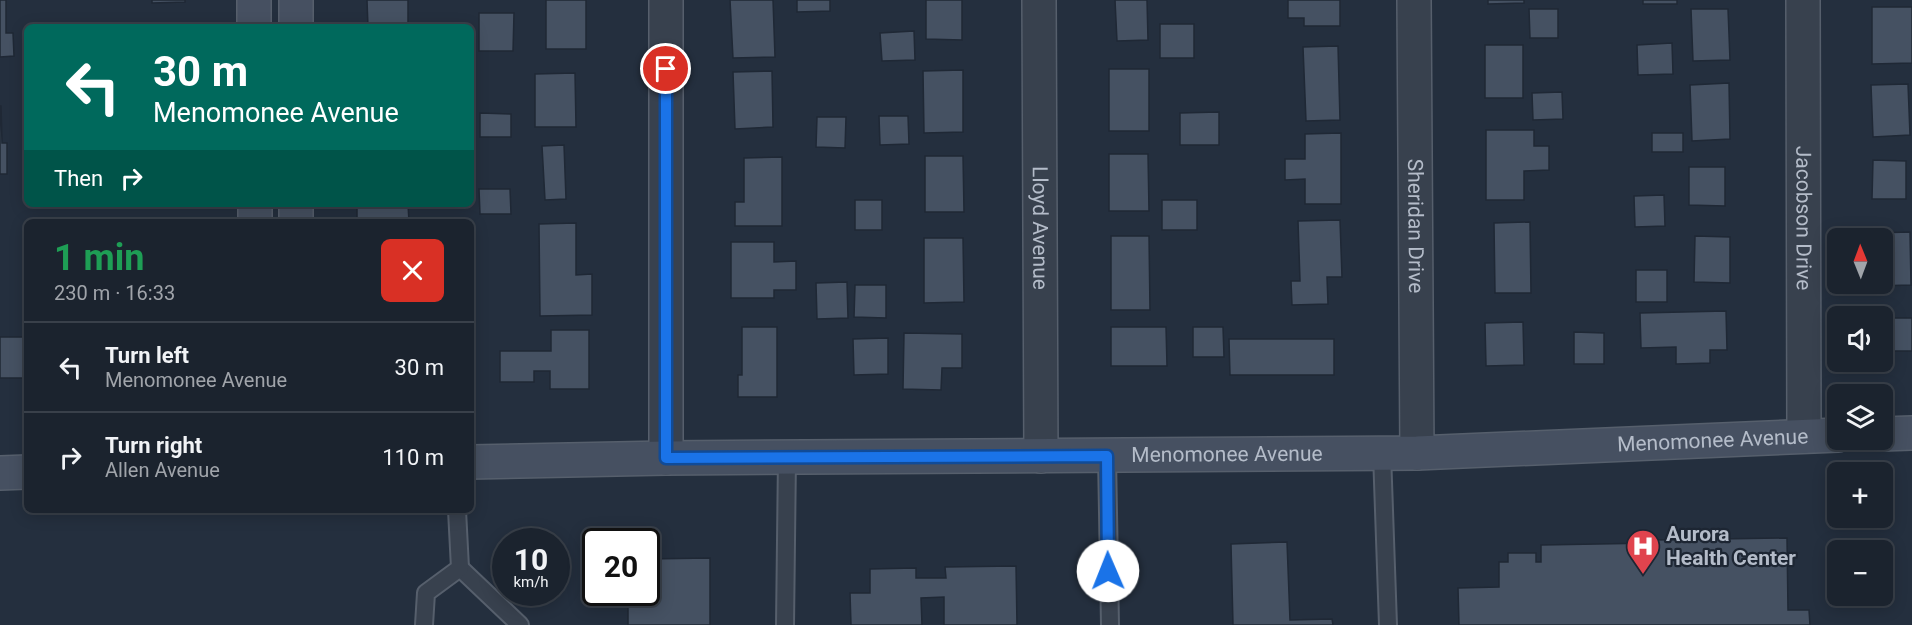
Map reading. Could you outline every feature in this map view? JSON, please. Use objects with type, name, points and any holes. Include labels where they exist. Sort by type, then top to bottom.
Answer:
[{"type":"street","points":[[254,0],[254,24]]},
{"type":"street","points":[[296,0],[296,24]]},
{"type":"street","points":[[666,0],[666,458]]},
{"type":"street","name":"Lloyd Avenue","points":[[1039,0],[1041,456]]},
{"type":"street","name":"Sheridan Drive","points":[[1414,0],[1417,453]]},
{"type":"street","name":"Jacobson Drive","points":[[1803,0],[1804,436]]},
{"type":"street","points":[[1893,434],[1912,433]]},
{"type":"street","name":"Menomonee Avenue","points":[[474,462],[666,458],[1417,453],[1827,435]]},
{"type":"street","points":[[0,473],[24,472]]},
{"type":"lane","points":[[1382,453],[1388,625]]},
{"type":"lane","points":[[1107,456],[1110,625]]},
{"type":"lane","points":[[784,625],[787,458]]},
{"type":"lane","points":[[457,513],[460,568],[520,625]]},
{"type":"lane","points":[[424,625],[426,593],[460,568]]},
{"type":"building","points":[[0,0],[6,0],[6,33],[13,33],[14,56],[0,57]]},
{"type":"building","points":[[152,0],[185,0],[185,2],[152,3]]},
{"type":"building","points":[[367,0],[408,0],[408,24],[368,24]]},
{"type":"building","points":[[546,0],[586,0],[586,49],[546,49]]},
{"type":"building","points":[[730,0],[773,0],[775,57],[733,58]]},
{"type":"building","points":[[797,0],[830,0],[830,11],[797,12]]},
{"type":"building","points":[[926,0],[962,0],[962,40],[926,39]]},
{"type":"building","points":[[1115,0],[1147,0],[1148,40],[1117,41]]},
{"type":"building","points":[[1288,0],[1340,0],[1340,26],[1304,26],[1304,18],[1288,18]]},
{"type":"building","points":[[1488,0],[1524,0],[1524,3],[1488,4]]},
{"type":"building","points":[[1643,0],[1677,0],[1677,4],[1643,4]]},
{"type":"building","points":[[1872,7],[1912,7],[1912,63],[1872,64]]},
{"type":"building","points":[[1529,9],[1558,9],[1558,38],[1530,38]]},
{"type":"building","points":[[1691,9],[1728,9],[1730,60],[1693,61]]},
{"type":"building","points":[[479,13],[514,13],[513,51],[479,51]]},
{"type":"building","points":[[1160,24],[1194,24],[1194,58],[1160,58]]},
{"type":"building","points":[[914,31],[915,60],[882,61],[880,33]]},
{"type":"building","points":[[1672,43],[1673,74],[1638,75],[1637,45]]},
{"type":"building","points":[[1485,45],[1523,45],[1523,98],[1485,98]]},
{"type":"building","points":[[1338,46],[1340,120],[1306,121],[1303,47]]},
{"type":"building","points":[[1109,69],[1149,69],[1149,131],[1109,131]]},
{"type":"building","points":[[963,70],[963,132],[924,133],[923,71]]},
{"type":"building","points":[[772,71],[773,127],[735,129],[733,72]]},
{"type":"building","points":[[575,73],[576,127],[535,127],[535,74]]},
{"type":"building","points":[[1729,83],[1730,139],[1692,141],[1690,85]]},
{"type":"building","points":[[1908,84],[1910,135],[1873,137],[1871,85]]},
{"type":"building","points":[[1562,92],[1563,119],[1533,120],[1532,93]]},
{"type":"building","points":[[0,106],[2,143],[7,143],[7,174],[0,174]]},
{"type":"building","points":[[1219,112],[1219,145],[1180,145],[1180,113]]},
{"type":"building","points":[[480,113],[511,114],[511,137],[480,137]]},
{"type":"building","points":[[879,116],[908,116],[909,144],[880,145]]},
{"type":"building","points":[[817,117],[846,117],[845,148],[816,147]]},
{"type":"building","points":[[1486,130],[1534,130],[1534,146],[1549,146],[1549,170],[1524,171],[1524,200],[1486,200]]},
{"type":"building","points":[[1341,133],[1341,204],[1305,204],[1305,179],[1285,180],[1285,159],[1305,159],[1305,134]]},
{"type":"building","points":[[1652,133],[1683,133],[1683,152],[1652,152]]},
{"type":"building","points":[[564,145],[566,199],[545,200],[542,146]]},
{"type":"building","points":[[1109,154],[1148,154],[1149,211],[1109,211]]},
{"type":"building","points":[[925,156],[963,156],[964,212],[925,212]]},
{"type":"building","points":[[782,157],[782,226],[735,226],[735,202],[744,202],[744,158]]},
{"type":"building","points":[[1873,160],[1906,161],[1906,199],[1872,199]]},
{"type":"building","points":[[1689,167],[1725,167],[1725,206],[1689,205]]},
{"type":"building","points":[[479,189],[510,189],[511,214],[480,214]]},
{"type":"building","points":[[1664,195],[1665,226],[1635,227],[1634,196]]},
{"type":"building","points":[[855,200],[882,200],[882,230],[855,230]]},
{"type":"building","points":[[1162,200],[1197,200],[1197,230],[1162,230]]},
{"type":"building","points":[[357,207],[408,207],[409,219],[357,219]]},
{"type":"building","points":[[1340,220],[1342,277],[1327,277],[1328,304],[1292,305],[1291,281],[1300,281],[1298,221]]},
{"type":"building","points":[[1530,222],[1531,293],[1495,293],[1494,223]]},
{"type":"building","points":[[576,223],[576,275],[592,274],[592,315],[540,316],[539,224]]},
{"type":"building","points":[[1893,232],[1910,232],[1911,285],[1893,285]]},
{"type":"building","points":[[1111,236],[1149,236],[1150,310],[1111,310]]},
{"type":"building","points":[[1695,236],[1730,237],[1730,283],[1694,282]]},
{"type":"building","points":[[924,238],[963,238],[964,302],[924,303]]},
{"type":"building","points":[[731,242],[774,242],[774,262],[796,261],[796,290],[774,290],[774,298],[731,298]]},
{"type":"building","points":[[1636,270],[1667,270],[1667,302],[1636,302]]},
{"type":"building","points":[[847,282],[848,318],[817,319],[816,283]]},
{"type":"building","points":[[855,285],[886,285],[886,318],[854,317]]},
{"type":"building","points":[[1726,311],[1727,350],[1710,350],[1710,363],[1676,364],[1676,347],[1641,348],[1640,313]]},
{"type":"building","points":[[1893,318],[1912,318],[1912,351],[1893,351]]},
{"type":"building","points":[[1523,322],[1524,365],[1486,366],[1485,323]]},
{"type":"building","points":[[742,327],[777,327],[777,397],[738,397],[738,375],[742,375]]},
{"type":"building","points":[[1111,327],[1166,327],[1167,366],[1111,366]]},
{"type":"building","points":[[1193,327],[1223,327],[1224,357],[1193,357]]},
{"type":"building","points":[[551,330],[589,330],[589,389],[550,389],[550,371],[534,371],[534,382],[500,382],[500,351],[551,351]]},
{"type":"building","points":[[1574,332],[1604,333],[1604,364],[1574,364]]},
{"type":"building","points":[[904,333],[962,334],[962,368],[942,368],[941,390],[903,389]]},
{"type":"building","points":[[0,337],[24,337],[24,378],[0,378]]},
{"type":"building","points":[[888,338],[888,374],[854,375],[853,339]]},
{"type":"building","points":[[1229,339],[1334,339],[1334,375],[1230,375]]},
{"type":"building","name":"Aurora Health Center","points":[[1787,538],[1788,610],[1809,610],[1810,625],[1459,625],[1458,588],[1499,587],[1499,562],[1508,562],[1508,553],[1536,553],[1536,562],[1541,562],[1541,545]]},
{"type":"building","points":[[1287,542],[1290,620],[1332,619],[1333,625],[1233,625],[1231,544]]},
{"type":"building","points":[[710,558],[710,625],[628,625],[628,606],[660,606],[660,559]]},
{"type":"building","points":[[1016,566],[1017,625],[944,625],[944,597],[921,598],[922,625],[851,625],[850,593],[870,593],[870,569],[916,568],[916,578],[946,578],[945,567]]},
{"type":"place","name":"Aurora Health Center","points":[[1643,575]]},
{"type":"route","points":[[666,69],[666,458],[1107,456],[1108,571]]}]
